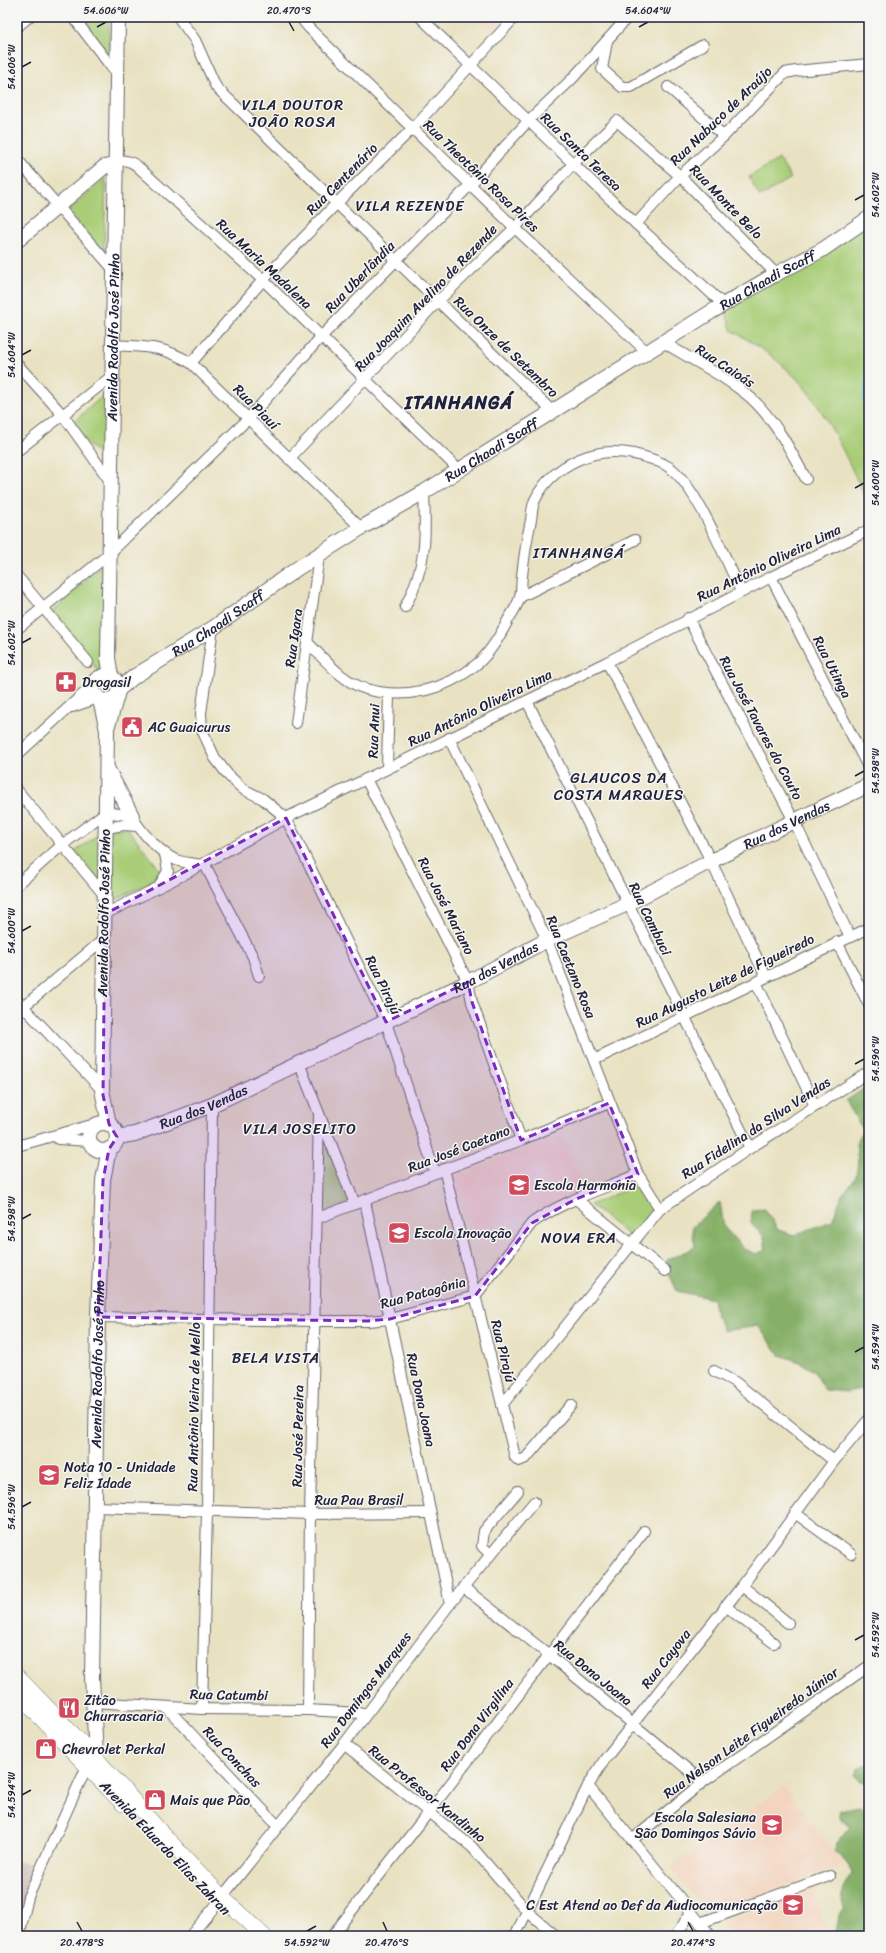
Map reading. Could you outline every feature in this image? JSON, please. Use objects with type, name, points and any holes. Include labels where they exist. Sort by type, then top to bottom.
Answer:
[{"type":"main road","name":"Avenida Rodolfo José Pinho","points":[[100,1124],[103,1093],[107,730],[117,694],[116,679],[112,676],[108,658],[114,165],[118,17]]},
{"type":"main road","points":[[17,241],[104,167],[114,165]]},
{"type":"main road","name":"Rua Chaadi Scaff","points":[[117,694],[135,676],[213,628],[361,528],[424,492],[458,469],[724,305],[776,274],[822,250],[869,218]]},
{"type":"main road","name":"Avenida Rodolfo José Pinho","points":[[107,730],[97,690],[108,658]]},
{"type":"main road","points":[[112,676],[104,675],[97,690],[110,701],[117,694]]},
{"type":"main road","points":[[106,767],[134,821]]},
{"type":"main road","name":"Rua dos Vendas","points":[[113,1143],[212,1105],[468,982],[547,940],[627,904],[711,861],[869,785]]},
{"type":"main road","points":[[100,1124],[113,1126],[113,1143],[103,1180],[91,1144],[90,1131],[100,1124]]},
{"type":"main road","points":[[91,1144],[101,1151],[113,1143]]},
{"type":"main road","name":"Avenida Rodolfo José Pinho","points":[[87,1758],[94,1709],[92,1677],[98,1317],[103,1180]]},
{"type":"main road","name":"Avenida Eduardo Elias Zahran","points":[[17,1676],[87,1758]]},
{"type":"main road","name":"Avenida Eduardo Elias Zahran","points":[[17,1693],[87,1758],[160,1831],[251,1936]]},
{"type":"main road","name":"Avenida Eduardo Elias Zahran","points":[[220,1900],[264,1936]]},
{"type":"street","points":[[17,27],[28,17]]},
{"type":"street","points":[[73,17],[116,73]]},
{"type":"street","name":"Rua Onze de Setembro","points":[[178,17],[195,40],[216,87],[552,411]]},
{"type":"street","name":"Rua Theotônio Rosa Pires","points":[[300,17],[309,28],[514,228],[647,352]]},
{"type":"street","name":"Rua Santa Teresa","points":[[420,17],[471,64],[636,224],[724,305]]},
{"type":"street","name":"Rua Centenário","points":[[191,364],[263,280],[337,203],[412,129],[515,17]]},
{"type":"street","name":"Rua Uberlândia","points":[[17,629],[109,554],[249,418],[321,337],[470,185],[529,120],[572,79],[628,17]]},
{"type":"street","points":[[608,40],[602,69],[622,87],[626,88],[631,87],[703,45]]},
{"type":"street","name":"Rua Nabuco de Araújo","points":[[636,224],[680,176],[724,136],[785,73],[869,64]]},
{"type":"street","points":[[668,87],[724,136]]},
{"type":"street","name":"Rua Joaquim Avelino de Rezende","points":[[289,459],[366,380],[438,301],[514,228],[573,164],[617,121]]},
{"type":"street","name":"Rua Monte Belo","points":[[617,121],[680,176],[776,274]]},
{"type":"street","points":[[17,159],[57,207],[113,269]]},
{"type":"street","name":"Rua Maria Madalena","points":[[114,165],[121,160],[132,162],[263,280],[458,469]]},
{"type":"street","name":"Rua Caioás","points":[[663,342],[733,385],[751,399],[771,421],[789,448],[806,479]]},
{"type":"street","name":"Rua Piauí","points":[[112,345],[155,347],[166,350],[191,364],[249,418],[289,459],[361,528]]},
{"type":"street","points":[[17,364],[62,414],[110,481]]},
{"type":"street","points":[[17,451],[112,376]]},
{"type":"street","points":[[308,643],[348,680],[365,688],[389,694],[409,694],[434,688],[453,679],[477,664],[501,634],[520,597],[527,536],[534,502],[543,485],[559,470],[575,461],[600,452],[622,452],[654,459],[670,468],[682,479],[699,506],[741,591]]},
{"type":"street","points":[[405,607],[416,586],[421,570],[426,536],[424,492]]},
{"type":"street","name":"Rua Antônio Oliveira Lima","points":[[105,914],[202,864],[286,818],[607,662],[741,591],[869,530]]},
{"type":"street","points":[[520,597],[635,540]]},
{"type":"street","name":"Rua Igara","points":[[296,723],[319,556]]},
{"type":"street","points":[[17,576],[88,662]]},
{"type":"street","name":"Rua Utinga","points":[[771,577],[869,769]]},
{"type":"street","name":"Rua José Tavares do Couto","points":[[688,618],[794,821],[850,937]]},
{"type":"street","points":[[213,628],[201,713],[202,730],[216,758],[228,775],[243,789],[263,799],[286,818]]},
{"type":"street","points":[[607,662],[711,861],[766,977]]},
{"type":"street","points":[[17,755],[70,707],[97,690]]},
{"type":"street","name":"Rua Anui","points":[[387,768],[389,694]]},
{"type":"street","name":"Rua Cambuci","points":[[527,701],[750,1148]]},
{"type":"street","name":"Rua Caetano Rosa","points":[[448,738],[547,940],[638,1174],[660,1209]]},
{"type":"street","name":"Rua José Mariano","points":[[366,779],[468,982],[472,1002],[521,1140]]},
{"type":"street","points":[[17,790],[104,895]]},
{"type":"street","points":[[17,885],[62,845],[106,812],[134,821],[165,854],[177,860],[202,864],[253,957],[259,976]]},
{"type":"street","name":"Rua Pirajú","points":[[286,818],[386,1022],[440,1171],[475,1296],[514,1457],[522,1461],[571,1405]]},
{"type":"street","points":[[106,828],[124,825],[134,821]]},
{"type":"street","points":[[158,887],[168,870],[165,854]]},
{"type":"street","name":"Rua Augusto Leite de Figueiredo","points":[[594,1060],[837,942],[869,928]]},
{"type":"street","points":[[103,1093],[19,1006],[104,939]]},
{"type":"street","points":[[837,942],[869,1005]]},
{"type":"street","points":[[756,982],[815,1106]]},
{"type":"street","name":"Rua Dona Joana","points":[[299,1063],[319,1115],[360,1203],[390,1319],[450,1604]]},
{"type":"street","name":"Rua Fidelina da Silva Vendas","points":[[502,1405],[660,1209],[750,1148],[869,1072]]},
{"type":"street","name":"Rua José Caetano","points":[[318,1218],[521,1140],[609,1102]]},
{"type":"street","name":"Rua Antônio Vieira de Mello","points":[[202,1709],[207,1512],[212,1105]]},
{"type":"street","name":"Rua José Pereira","points":[[308,1710],[310,1514],[318,1218],[319,1115]]},
{"type":"street","points":[[17,1146],[100,1124]]},
{"type":"street","points":[[46,1139],[77,1139],[91,1144]]},
{"type":"street","name":"Rua Patagônia","points":[[98,1317],[315,1321],[368,1321],[390,1319],[475,1296],[532,1223],[544,1214],[576,1199],[638,1174]]},
{"type":"street","points":[[576,1199],[665,1271]]},
{"type":"street","points":[[714,1371],[735,1382],[834,1462]]},
{"type":"street","name":"Rua Cayova","points":[[515,1936],[588,1786],[605,1759],[742,1586],[795,1513],[869,1419]]},
{"type":"street","points":[[490,1554],[482,1546],[484,1531],[518,1491]]},
{"type":"street","name":"Rua Domingos Marques","points":[[190,1936],[344,1744],[463,1587],[534,1502]]},
{"type":"street","name":"Rua Pau Brasil","points":[[95,1507],[207,1512],[310,1514],[430,1513]]},
{"type":"street","points":[[795,1513],[851,1554]]},
{"type":"street","name":"Rua Dona Virgilina","points":[[332,1936],[428,1814],[548,1654],[644,1531]]},
{"type":"street","points":[[742,1586],[788,1623]]},
{"type":"street","name":"Rua Dona Joana","points":[[463,1587],[548,1654],[703,1782]]},
{"type":"street","points":[[725,1606],[774,1643]]},
{"type":"street","name":"Rua Nelson Leite Figueiredo Júnior","points":[[632,1840],[703,1782],[869,1666]]},
{"type":"street","name":"Rua Catumbi","points":[[94,1709],[166,1707],[202,1709],[308,1710],[359,1713],[365,1715]]},
{"type":"street","name":"Rua Conchas","points":[[166,1707],[278,1826]]},
{"type":"street","name":"Rua Professor Xandinho","points":[[344,1744],[428,1814],[472,1847],[528,1912],[556,1936]]},
{"type":"street","points":[[19,1936],[28,1897],[87,1758]]},
{"type":"street","points":[[588,1786],[711,1936]]},
{"type":"street","points":[[700,1923],[830,1876]]},
{"type":"street","points":[[676,1936],[691,1912]]},
{"type":"highlighted area","points":[[286,818],[386,1022],[468,982],[472,1002],[521,1140],[609,1103],[638,1174],[576,1199],[532,1223],[475,1296],[390,1319],[368,1321],[98,1317],[103,1180],[109,1149],[117,1137],[109,1124],[103,1095],[105,914]]},
{"type":"shaded area","points":[[477,17],[515,17],[498,34]]},
{"type":"shaded area","name":"Escola Harmonia","points":[[562,1135],[584,1192],[475,1234],[453,1177]]},
{"type":"shaded area","name":"Escola Salesiana São Domingos Sávio","points":[[784,1786],[844,1865],[708,1913],[671,1868]]},
{"type":"shaded area","points":[[17,1861],[42,1866],[17,1936]]},
{"type":"shaded area","name":"C Est Atend ao Def da Audiocomunicação","points":[[812,1888],[830,1936],[732,1936],[722,1923]]},
{"type":"green space","points":[[77,17],[109,17],[109,52],[107,54]]},
{"type":"green space","points":[[779,159],[791,178],[760,197],[749,177]]},
{"type":"green space","points":[[106,178],[104,253],[67,211]]},
{"type":"green space","points":[[869,218],[869,505],[832,429],[805,388],[780,363],[751,342],[731,330],[724,305]]},
{"type":"green space","points":[[107,392],[105,462],[70,425]]},
{"type":"green space","points":[[104,563],[106,658],[98,671],[52,612]]},
{"type":"green space","points":[[127,827],[164,875],[115,900],[102,889],[72,854],[104,830]]},
{"type":"green space","points":[[869,1085],[869,1389],[865,1388],[847,1392],[825,1390],[814,1371],[800,1362],[780,1355],[758,1326],[724,1331],[716,1315],[713,1299],[677,1291],[668,1272],[667,1260],[695,1247],[692,1227],[720,1202],[724,1227],[744,1249],[756,1254],[766,1250],[764,1237],[751,1224],[752,1210],[765,1209],[778,1230],[794,1235],[832,1221],[842,1195],[856,1177],[858,1162],[856,1144],[863,1130],[846,1101]]},
{"type":"green space","points":[[322,1127],[351,1204],[323,1213]]},
{"type":"green space","points":[[639,1184],[653,1209],[632,1238],[590,1205]]},
{"type":"green space","points":[[863,1765],[869,1765],[869,1784],[861,1782],[855,1776],[857,1770]]},
{"type":"green space","points":[[859,1806],[869,1810],[869,1936],[834,1936],[838,1916],[844,1907],[842,1896],[843,1889],[852,1874],[850,1866],[834,1851],[837,1843],[851,1826],[841,1819],[839,1814],[840,1810]]},
{"type":"waterway","points":[[869,362],[864,399],[869,412]]},
{"type":"place","name":"Drogasil","points":[[66,682]]},
{"type":"place","name":"AC Guaicurus","points":[[132,727]]},
{"type":"place","name":"Escola Harmonia","points":[[519,1185]]},
{"type":"place","name":"Escola Inovação","points":[[399,1233]]},
{"type":"place","name":"Nota 10 - Unidade Feliz Idade","points":[[49,1475]]},
{"type":"place","name":"Zitão Churrascaria","points":[[69,1708]]},
{"type":"place","name":"Chevrolet Perkal","points":[[46,1749]]},
{"type":"place","name":"Mais que Pão","points":[[155,1800]]},
{"type":"place","name":"Escola Salesiana São Domingos Sávio","points":[[772,1825]]},
{"type":"place","name":"C Est Atend ao Def da Audiocomunicação","points":[[793,1905]]},
{"type":"district","name":"VILA DOUTOR JOÃO ROSA","points":[[293,114]]},
{"type":"district","name":"VILA REZENDE","points":[[410,206]]},
{"type":"district","name":"ITANHANGÁ","points":[[459,403]]},
{"type":"district","name":"ITANHANGÁ","points":[[579,553]]},
{"type":"district","name":"GLAUCOS DA COSTA MARQUES","points":[[619,786]]},
{"type":"district","name":"VILA JOSELITO","points":[[300,1129]]},
{"type":"district","name":"NOVA ERA","points":[[579,1238]]},
{"type":"district","name":"BELA VISTA","points":[[276,1358]]}]
